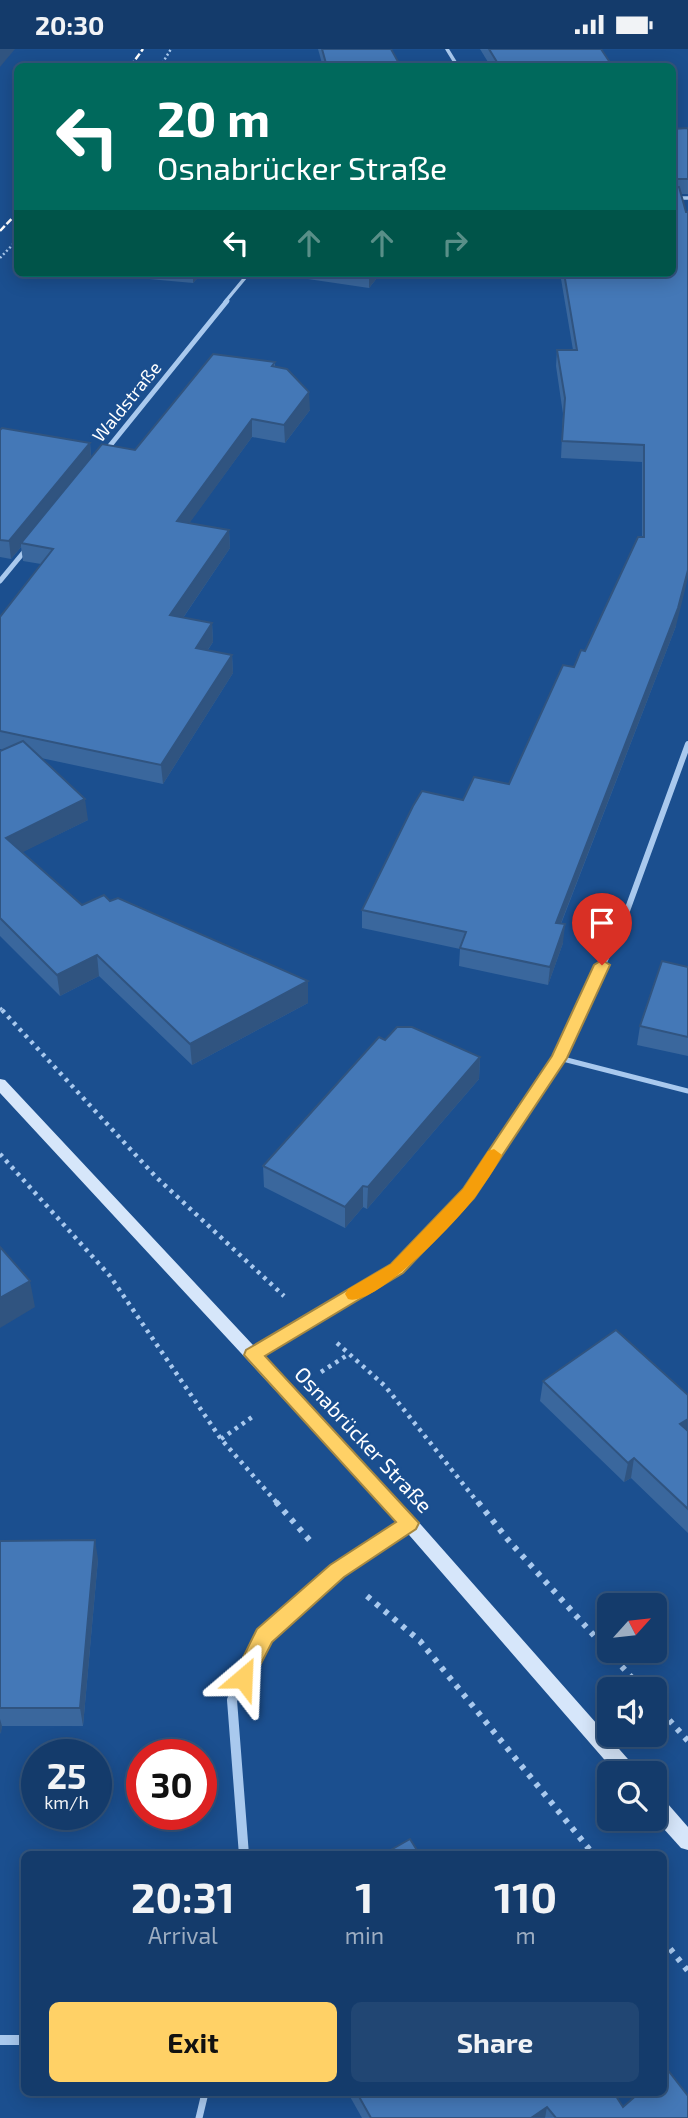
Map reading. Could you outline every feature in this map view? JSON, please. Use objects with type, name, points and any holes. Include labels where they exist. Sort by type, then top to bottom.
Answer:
[{"type":"main road","name":"Osnabrücker Straße","points":[[0,1084],[410,1523],[618,1761]]},
{"type":"main road","points":[[667,1818],[688,1841]]},
{"type":"street","points":[[676,198],[688,198]]},
{"type":"street","points":[[681,198],[684,211]]},
{"type":"street","name":"Waldstraße","points":[[103,454],[245,277]]},
{"type":"street","points":[[0,582],[34,539]]},
{"type":"street","points":[[253,1355],[397,1269],[468,1194],[559,1058],[624,919],[688,744]]},
{"type":"street","points":[[244,1851],[232,1700],[265,1635],[337,1571],[410,1523]]},
{"type":"street","points":[[0,2040],[21,2040]]},
{"type":"lane","points":[[559,1058],[688,1091]]},
{"type":"lane","points":[[198,2118],[204,2096]]},
{"type":"path","points":[[0,258],[14,243]]},
{"type":"path","points":[[0,1154],[110,1276],[221,1439],[337,1571],[420,1641],[591,1851]]},
{"type":"path","points":[[667,1718],[688,1741]]},
{"type":"path","points":[[667,1945],[688,1971]]},
{"type":"building","points":[[322,49],[391,49],[399,63],[326,63]]},
{"type":"building","points":[[489,49],[601,49],[610,63],[498,63]]},
{"type":"building","points":[[688,128],[688,179],[676,179],[676,129]]},
{"type":"building","points":[[676,187],[679,187],[688,212],[688,570],[678,608],[556,923],[565,924],[550,967],[460,948],[466,932],[362,910],[422,791],[463,800],[474,777],[509,784],[563,665],[574,667],[581,650],[585,651],[638,537],[644,537],[644,445],[562,441],[565,398],[557,350],[577,350],[565,277],[676,277]]},
{"type":"building","points":[[213,354],[275,362],[272,366],[287,369],[309,392],[284,425],[252,419],[177,521],[229,530],[170,615],[212,623],[196,648],[232,655],[161,765],[0,731],[0,617],[53,549],[21,543],[102,444],[135,450]]},
{"type":"building","points":[[2,428],[90,443],[9,541],[0,540]]},
{"type":"building","points":[[23,741],[85,799],[6,838],[82,905],[104,895],[110,901],[118,898],[308,981],[190,1044],[97,955],[57,975],[0,918],[0,751]]},
{"type":"building","points":[[662,961],[688,967],[688,1037],[640,1026]]},
{"type":"building","points":[[397,1027],[412,1027],[480,1057],[368,1187],[363,1186],[345,1207],[263,1166],[379,1037],[385,1040]]},
{"type":"building","points":[[0,1247],[30,1281],[0,1298]]},
{"type":"building","points":[[616,1330],[688,1395],[688,1419],[680,1424],[688,1431],[688,1509],[634,1458],[628,1463],[543,1381]]},
{"type":"building","points":[[95,1540],[80,1708],[0,1708],[0,1541]]},
{"type":"building","points":[[410,1839],[418,1851],[389,1851]]},
{"type":"building","points":[[667,2069],[688,2096],[688,2118],[556,2118],[547,2107],[531,2118],[371,2118],[359,2096],[616,2096],[623,2107],[636,2096],[667,2096]]},
{"type":"railway","points":[[133,63],[143,49]]},
{"type":"railway","points":[[0,231],[14,216]]},
{"type":"slow traffic","points":[[354,1294],[397,1269],[468,1194],[494,1155]]},
{"type":"route","points":[[243,1678],[265,1635],[337,1571],[410,1523],[253,1355],[397,1269],[468,1194],[559,1058],[602,965]]}]
